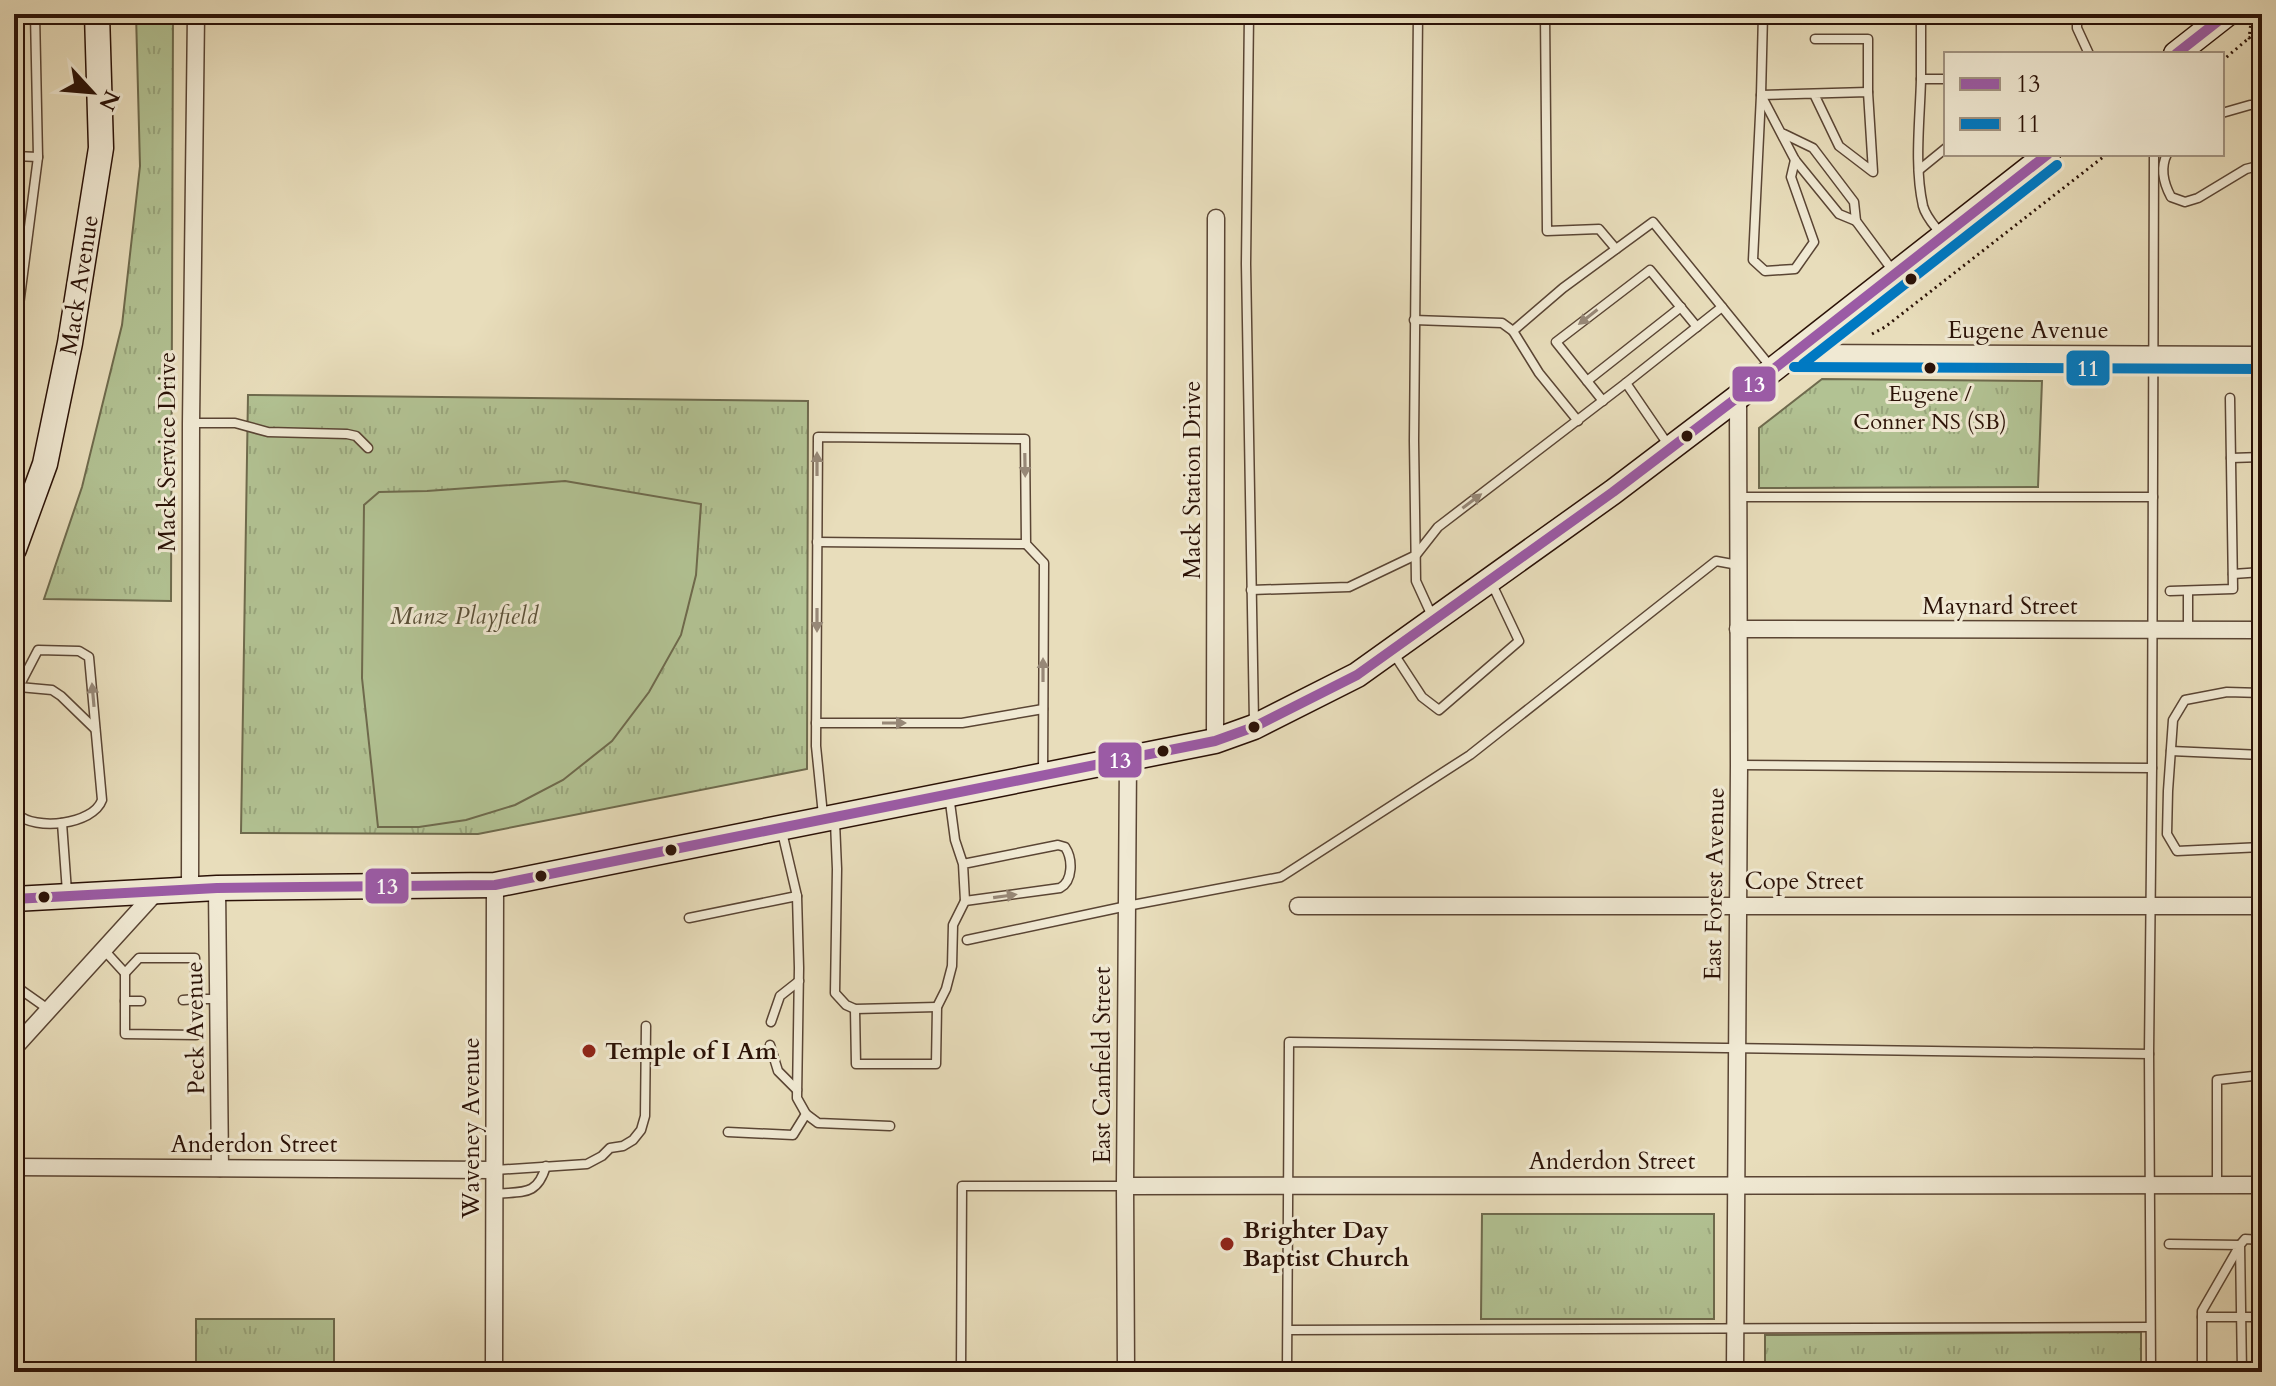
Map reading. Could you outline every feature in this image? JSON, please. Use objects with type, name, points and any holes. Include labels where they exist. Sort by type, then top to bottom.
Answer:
[{"type":"main road","name":"Mack Avenue","points":[[14,549],[45,464],[70,343],[101,148],[97,14]]},
{"type":"main road","points":[[2179,52],[2227,14]]},
{"type":"main road","points":[[14,899],[217,888],[495,885],[1215,741],[1254,727],[1357,675],[1490,580],[1738,397],[2045,156]]},
{"type":"street","name":"Mack Service Drive","points":[[190,890],[196,14]]},
{"type":"street","name":"Mack Station Drive","points":[[1215,741],[1216,218]]},
{"type":"street","name":"Eugene Avenue","points":[[1794,353],[2262,355]]},
{"type":"street","name":"East Forest Avenue","points":[[1735,1372],[1738,397]]},
{"type":"street","name":"Maynard Street","points":[[1738,629],[2262,630]]},
{"type":"street","name":"East Canfield Street","points":[[1126,1372],[1128,759]]},
{"type":"street","name":"Waveney Avenue","points":[[494,1372],[495,885]]},
{"type":"street","name":"Peck Avenue","points":[[217,888],[220,1168]]},
{"type":"street","points":[[14,1048],[156,892]]},
{"type":"street","name":"Cope Street","points":[[1298,906],[2262,906]]},
{"type":"street","name":"Anderdon Street","points":[[14,1167],[494,1170]]},
{"type":"street","name":"Anderdon Street","points":[[1125,1186],[2262,1185]]},
{"type":"lane","points":[[14,344],[38,157],[35,14]]},
{"type":"lane","points":[[1249,14],[1246,264],[1254,727]]},
{"type":"lane","points":[[1418,14],[1414,320],[1416,581],[1434,620]]},
{"type":"lane","points":[[1545,14],[1547,231],[1599,229],[1616,249]]},
{"type":"lane","points":[[1763,14],[1753,260],[1765,271],[1795,269],[1814,242],[1791,177],[1795,160]]},
{"type":"lane","points":[[1921,14],[1919,170],[1923,207],[1943,237]]},
{"type":"lane","points":[[2077,14],[2077,28],[2088,52]]},
{"type":"lane","points":[[1814,94],[1839,146],[1873,172],[1868,39],[1815,39]]},
{"type":"lane","points":[[1921,79],[1944,79]]},
{"type":"lane","points":[[1761,95],[1868,92]]},
{"type":"lane","points":[[1761,95],[1795,160],[1839,214],[1856,221]]},
{"type":"lane","points":[[2224,113],[2262,105]]},
{"type":"lane","points":[[1783,134],[1813,148],[1854,202],[1856,221],[1895,274]]},
{"type":"lane","points":[[1919,170],[1944,150]]},
{"type":"lane","points":[[14,156],[38,157]]},
{"type":"lane","points":[[2151,1372],[2149,1054],[2154,156]]},
{"type":"lane","points":[[2166,156],[2164,184],[2171,197],[2185,202],[2198,198],[2246,169],[2262,165]]},
{"type":"lane","points":[[1513,331],[1563,288],[1653,222],[1773,370]]},
{"type":"lane","points":[[1603,401],[1556,342],[1650,270],[1697,327]]},
{"type":"lane","points":[[1587,381],[1681,307]]},
{"type":"lane","points":[[1251,590],[1349,587],[1416,555],[1438,527],[1722,307]]},
{"type":"lane","points":[[1414,320],[1502,323],[1513,331],[1539,373],[1578,421]]},
{"type":"lane","points":[[1626,383],[1671,448]]},
{"type":"lane","points":[[2170,591],[2233,589],[2230,398]]},
{"type":"lane","points":[[191,423],[235,423],[268,432],[347,434],[356,436],[368,448]]},
{"type":"lane","points":[[937,1007],[855,1009],[846,1005],[835,993],[837,869],[816,746],[818,437],[1025,439],[1026,544],[1044,563],[1043,776]]},
{"type":"lane","points":[[2231,458],[2262,457]]},
{"type":"lane","points":[[1738,497],[2153,497]]},
{"type":"lane","points":[[817,542],[1026,544]]},
{"type":"lane","points":[[967,940],[1281,877],[1470,755],[1716,561],[1738,565]]},
{"type":"lane","points":[[2233,574],[2262,572]]},
{"type":"lane","points":[[1391,651],[1422,697],[1439,710],[1519,641],[1490,580]]},
{"type":"lane","points":[[2188,591],[2188,630]]},
{"type":"lane","points":[[14,788],[17,814],[31,824],[62,823],[93,813],[102,800],[89,657],[79,651],[38,650],[16,691],[52,690],[95,729]]},
{"type":"lane","points":[[2262,693],[2227,692],[2185,700],[2173,720],[2167,834],[2177,851],[2262,847]]},
{"type":"lane","points":[[816,723],[962,723],[1043,709]]},
{"type":"lane","points":[[2171,751],[2262,755]]},
{"type":"lane","points":[[1739,765],[2152,768]]},
{"type":"lane","points":[[855,1009],[856,1064],[936,1064],[937,1007],[952,966],[953,925],[965,901],[963,864],[955,840],[949,794]]},
{"type":"lane","points":[[62,823],[67,896]]},
{"type":"lane","points":[[781,828],[797,896],[797,1098],[806,1114],[818,1123],[890,1126]]},
{"type":"lane","points":[[963,864],[1058,845],[1065,847],[1069,853],[1070,878],[1060,888],[965,901]]},
{"type":"lane","points":[[689,918],[797,896]]},
{"type":"lane","points":[[104,950],[125,973],[125,1034],[196,1035],[195,958],[139,958],[125,973]]},
{"type":"lane","points":[[771,1022],[780,996],[799,981]]},
{"type":"lane","points":[[14,985],[49,1010]]},
{"type":"lane","points":[[183,1000],[218,999]]},
{"type":"lane","points":[[125,1001],[141,1001]]},
{"type":"lane","points":[[494,1170],[587,1164],[610,1148],[633,1140],[641,1130],[645,1116],[646,1026]]},
{"type":"lane","points":[[1287,1372],[1289,1042],[2149,1054]]},
{"type":"lane","points":[[770,1045],[778,1071],[797,1090]]},
{"type":"lane","points":[[2217,1185],[2217,1080],[2262,1075]]},
{"type":"lane","points":[[728,1132],[793,1135],[806,1114]]},
{"type":"lane","points":[[494,1194],[536,1188],[543,1179],[546,1166]]},
{"type":"lane","name":"Anderdon Street","points":[[961,1372],[962,1186],[1125,1186]]},
{"type":"lane","points":[[2202,1372],[2202,1311],[2245,1239],[2262,1240]]},
{"type":"lane","points":[[2169,1244],[2240,1245]]},
{"type":"lane","points":[[2240,1245],[2242,1370],[2262,1368]]},
{"type":"lane","points":[[2202,1317],[2262,1317]]},
{"type":"lane","points":[[1288,1330],[2150,1327]]},
{"type":"path","points":[[2249,38],[2252,14]]},
{"type":"path","points":[[2224,59],[2262,28]]},
{"type":"path","points":[[1838,353],[1885,327],[2104,156]]},
{"type":"green space","points":[[136,14],[173,14],[171,601],[44,599],[82,487],[122,325],[140,166]]},
{"type":"green space","points":[[1822,379],[2042,381],[2038,487],[1759,488],[1759,428]]},
{"type":"green space","name":"Manz Playfield","points":[[248,395],[808,401],[807,769],[478,834],[241,833]]},
{"type":"green space","points":[[565,481],[701,504],[696,575],[681,635],[649,692],[612,741],[563,780],[515,805],[466,820],[419,827],[378,827],[362,678],[364,505],[379,492]]},
{"type":"green space","points":[[1482,1214],[1714,1214],[1714,1319],[1481,1319]]},
{"type":"green space","points":[[196,1319],[334,1319],[334,1372],[196,1372]]},
{"type":"green space","points":[[2141,1332],[2141,1372],[1765,1372],[1765,1335]]},
{"type":"transit line","name":"13","points":[[2179,52],[2227,14]]},
{"type":"transit line","name":"13","points":[[14,899],[217,888],[495,885],[1215,741],[1254,727],[1357,675],[1613,492],[2045,156]]},
{"type":"transit line","name":"11","points":[[1803,364],[2057,165]]},
{"type":"transit line","name":"11","points":[[1794,367],[2262,369]]},
{"type":"place","name":"Eugene / Conner NS (SB)","points":[[1930,368]]},
{"type":"place","name":"Temple of I Am","points":[[589,1051]]},
{"type":"place","name":"Brighter Day Baptist Church","points":[[1227,1244]]}]
